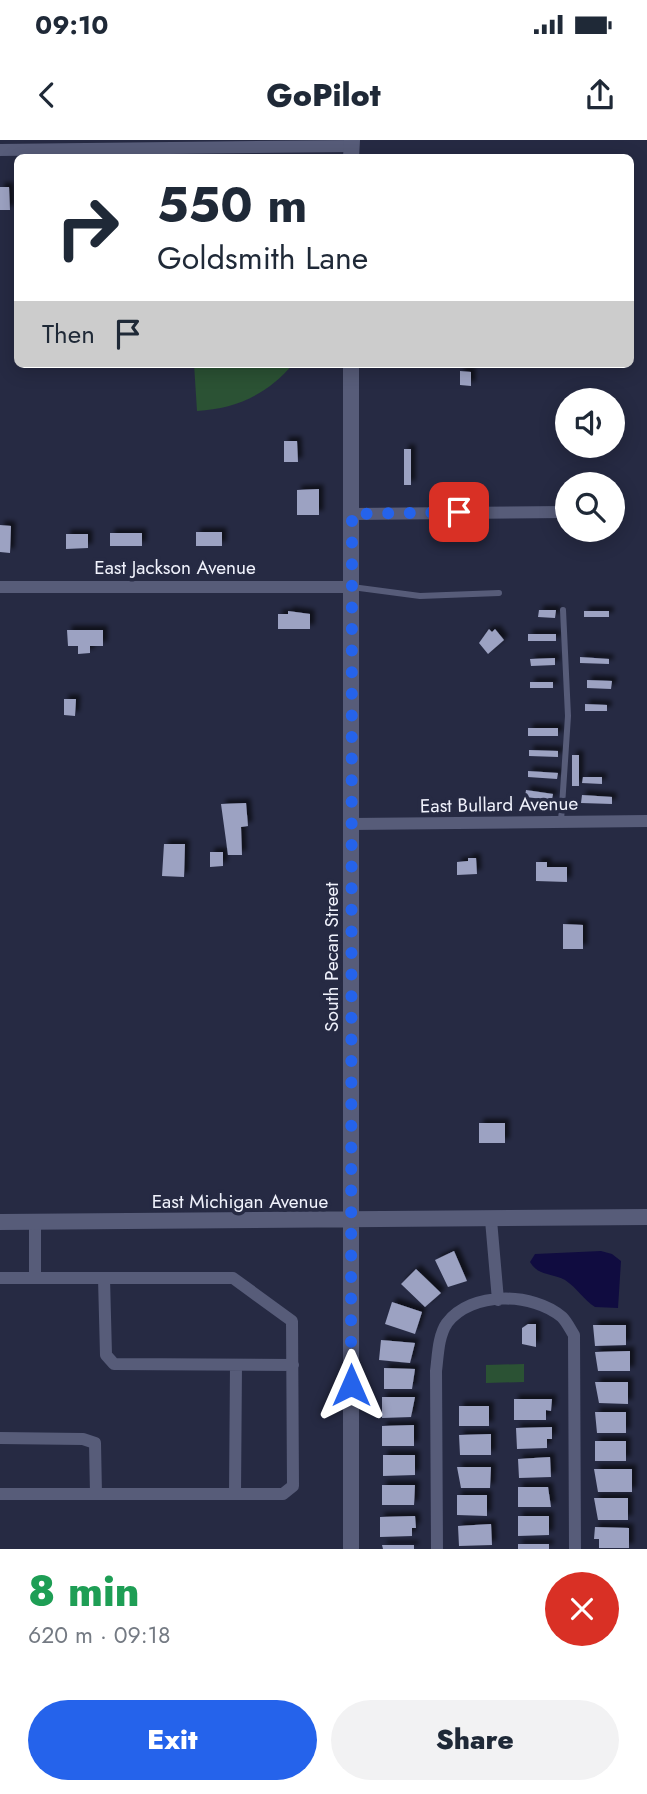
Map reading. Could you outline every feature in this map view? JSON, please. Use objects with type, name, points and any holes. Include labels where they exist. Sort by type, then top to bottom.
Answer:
[{"type":"street","points":[[0,150],[137,144],[351,148]]},
{"type":"street","name":"South Pecan Street","points":[[351,368],[351,1549]]},
{"type":"street","points":[[352,514],[555,512]]},
{"type":"street","name":"East Jackson Avenue","points":[[0,587],[351,587]]},
{"type":"street","name":"East Bullard Avenue","points":[[351,824],[647,821]]},
{"type":"street","name":"East Michigan Avenue","points":[[0,1222],[352,1222],[647,1217]]},
{"type":"street","points":[[491,1220],[498,1300]]},
{"type":"street","points":[[35,1222],[35,1278]]},
{"type":"street","points":[[0,1278],[233,1278],[292,1321],[293,1365],[293,1486],[283,1494],[0,1494]]},
{"type":"street","points":[[104,1278],[106,1355],[114,1364],[293,1365]]},
{"type":"street","points":[[437,1549],[436,1371],[440,1343],[446,1325],[460,1310],[485,1300],[546,1307],[564,1319],[574,1335],[575,1549]]},
{"type":"street","points":[[234,1494],[236,1365]]},
{"type":"street","points":[[0,1438],[83,1439],[95,1443],[96,1494]]},
{"type":"lane","points":[[351,587],[421,596],[499,593]]},
{"type":"lane","points":[[561,823],[568,716],[563,610]]},
{"type":"green space","points":[[194,368],[289,368],[273,384],[250,398],[225,407],[197,411]]},
{"type":"green space","points":[[524,1364],[524,1382],[486,1383],[486,1365]]},
{"type":"shaded area","points":[[601,1251],[612,1254],[621,1261],[618,1308],[595,1307],[565,1280],[541,1272],[530,1262],[535,1254]]},
{"type":"building","points":[[0,187],[9,187],[10,210],[0,210]]},
{"type":"building","points":[[460,371],[471,372],[471,386],[460,385]]},
{"type":"building","points":[[284,441],[297,441],[298,462],[284,462]]},
{"type":"building","points":[[404,449],[411,449],[411,485],[404,485]]},
{"type":"building","points":[[319,489],[319,515],[297,515],[297,490]]},
{"type":"building","points":[[0,525],[11,526],[10,553],[0,552]]},
{"type":"building","points":[[196,532],[222,532],[222,546],[196,546]]},
{"type":"building","points":[[110,533],[142,533],[142,546],[110,546]]},
{"type":"building","points":[[66,534],[88,534],[88,548],[66,549]]},
{"type":"building","points":[[539,610],[556,610],[555,618],[538,617]]},
{"type":"building","points":[[288,611],[310,614],[310,629],[278,629],[278,614],[288,614]]},
{"type":"building","points":[[584,611],[609,611],[609,617],[584,617]]},
{"type":"building","points":[[489,629],[492,632],[495,629],[504,640],[488,654],[479,643]]},
{"type":"building","points":[[67,630],[103,630],[103,646],[90,646],[90,653],[78,654],[78,646],[68,646]]},
{"type":"building","points":[[528,634],[556,634],[556,641],[528,641]]},
{"type":"building","points":[[580,657],[609,659],[609,664],[580,663]]},
{"type":"building","points":[[555,658],[555,665],[531,666],[530,659]]},
{"type":"building","points":[[587,680],[612,681],[611,689],[587,688]]},
{"type":"building","points":[[530,682],[553,682],[553,688],[530,688]]},
{"type":"building","points":[[64,699],[76,699],[75,716],[64,715]]},
{"type":"building","points":[[585,704],[607,705],[607,711],[585,711]]},
{"type":"building","points":[[528,728],[558,728],[558,736],[528,736]]},
{"type":"building","points":[[529,750],[558,751],[558,757],[529,756]]},
{"type":"building","points":[[572,755],[579,755],[579,786],[572,786]]},
{"type":"building","points":[[528,771],[558,773],[557,779],[528,777]]},
{"type":"building","points":[[583,777],[602,777],[602,784],[582,783]]},
{"type":"building","points":[[526,790],[553,794],[552,800],[525,797]]},
{"type":"building","points":[[582,795],[612,797],[612,804],[581,803]]},
{"type":"building","points":[[246,803],[248,826],[241,827],[242,855],[228,855],[221,804]]},
{"type":"building","points":[[164,844],[185,844],[184,877],[162,876]]},
{"type":"building","points":[[210,852],[223,852],[223,866],[210,867]]},
{"type":"building","points":[[468,858],[476,858],[477,874],[457,875],[457,862],[468,861]]},
{"type":"building","points":[[536,862],[547,862],[547,867],[567,867],[567,882],[536,881]]},
{"type":"building","points":[[563,924],[583,925],[583,949],[563,949]]},
{"type":"building","points":[[479,1123],[505,1123],[505,1143],[479,1143]]},
{"type":"building","points":[[454,1251],[467,1281],[448,1287],[435,1260]]},
{"type":"building","points":[[416,1269],[441,1293],[425,1307],[401,1284]]},
{"type":"building","points":[[392,1302],[422,1312],[415,1334],[385,1324]]},
{"type":"building","points":[[528,1324],[536,1324],[536,1347],[522,1344],[522,1328]]},
{"type":"building","points":[[593,1325],[626,1325],[626,1345],[595,1346]]},
{"type":"building","points":[[381,1340],[415,1343],[410,1363],[379,1360]]},
{"type":"building","points":[[630,1351],[630,1371],[598,1371],[595,1352]]},
{"type":"building","points":[[384,1368],[415,1369],[412,1389],[384,1389]]},
{"type":"building","points":[[595,1382],[628,1382],[628,1404],[599,1403]]},
{"type":"building","points":[[382,1397],[415,1397],[411,1417],[382,1418]]},
{"type":"building","points":[[514,1399],[552,1399],[551,1411],[546,1410],[546,1420],[514,1420]]},
{"type":"building","points":[[459,1406],[489,1406],[489,1426],[459,1426]]},
{"type":"building","points":[[595,1412],[626,1412],[626,1433],[597,1433]]},
{"type":"building","points":[[414,1425],[414,1446],[382,1446],[382,1426]]},
{"type":"building","points":[[552,1427],[552,1439],[547,1439],[547,1448],[517,1449],[516,1428]]},
{"type":"building","points":[[491,1434],[491,1455],[460,1455],[459,1435]]},
{"type":"building","points":[[595,1441],[626,1441],[626,1461],[595,1461]]},
{"type":"building","points":[[383,1455],[415,1455],[415,1475],[383,1476]]},
{"type":"building","points":[[550,1457],[551,1477],[519,1478],[518,1459]]},
{"type":"building","points":[[457,1467],[491,1467],[490,1488],[461,1488]]},
{"type":"building","points":[[594,1469],[632,1469],[632,1492],[598,1492]]},
{"type":"building","points":[[382,1485],[415,1485],[414,1505],[382,1505]]},
{"type":"building","points":[[518,1487],[548,1487],[551,1507],[518,1507]]},
{"type":"building","points":[[457,1495],[487,1495],[487,1516],[457,1515]]},
{"type":"building","points":[[594,1498],[628,1498],[628,1520],[598,1520]]},
{"type":"building","points":[[415,1516],[416,1528],[412,1528],[412,1536],[380,1537],[380,1517]]},
{"type":"building","points":[[518,1516],[549,1516],[549,1535],[518,1536]]},
{"type":"building","points":[[491,1524],[492,1545],[459,1546],[458,1526]]},
{"type":"building","points":[[595,1527],[629,1528],[629,1548],[599,1548],[599,1539],[594,1539]]},
{"type":"building","points":[[518,1544],[549,1544],[549,1549],[518,1549]]},
{"type":"building","points":[[382,1545],[414,1545],[414,1549],[383,1549]]},
{"type":"route","points":[[351,1385],[352,514],[459,512]]}]
